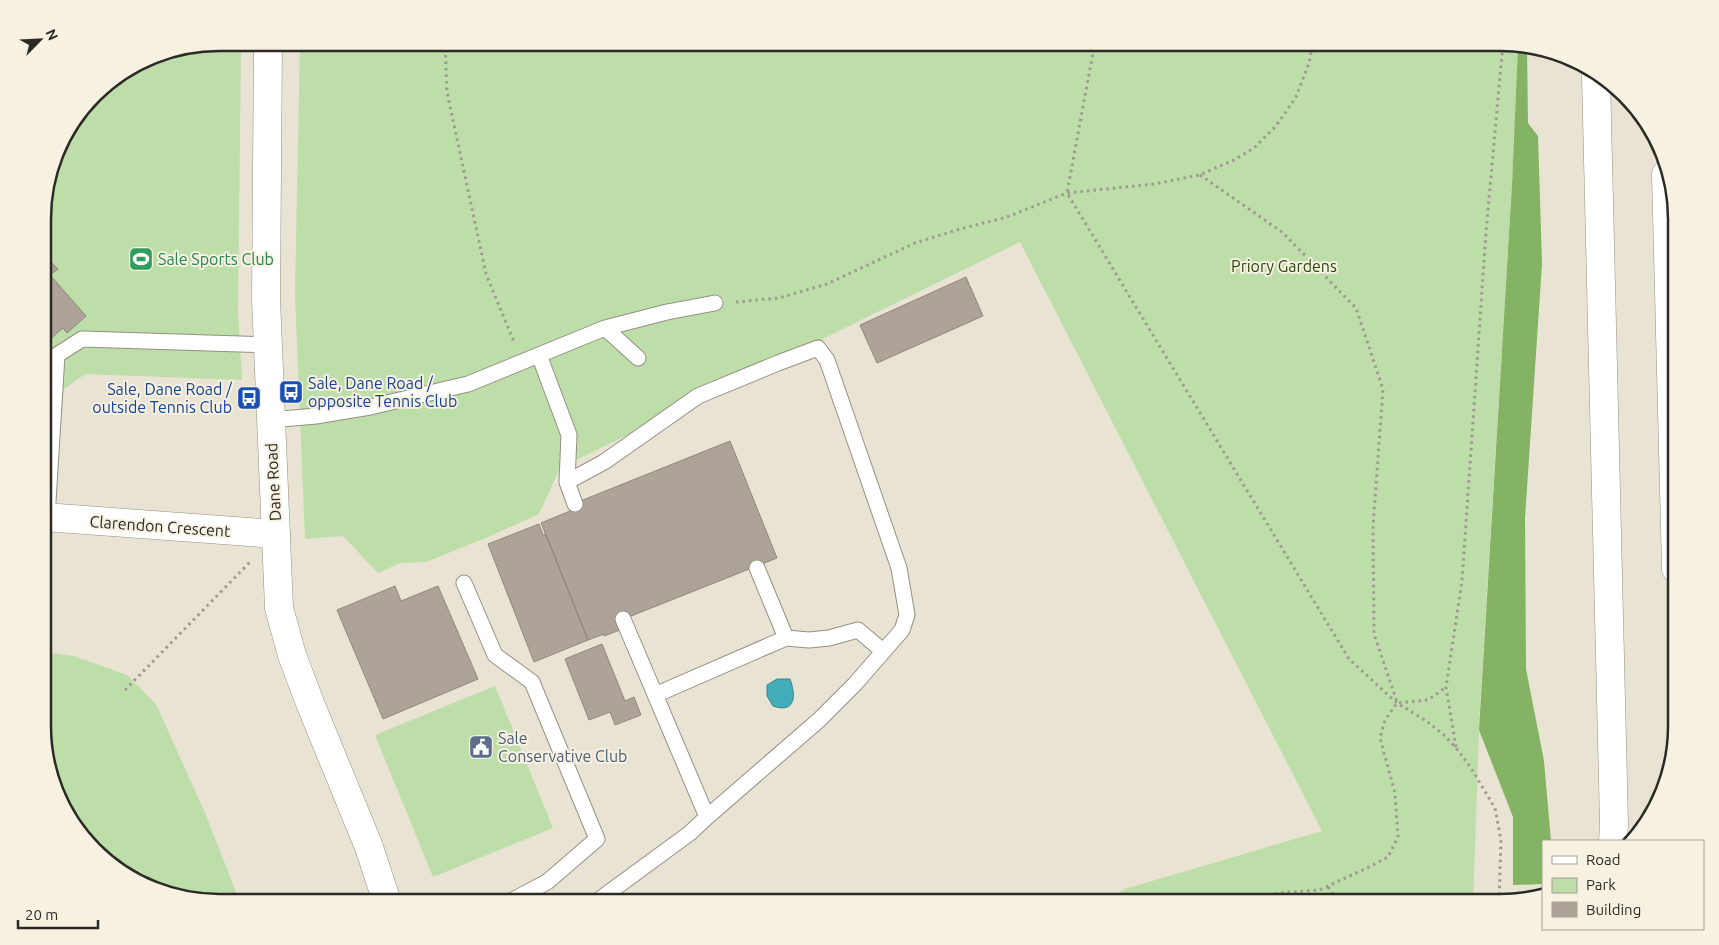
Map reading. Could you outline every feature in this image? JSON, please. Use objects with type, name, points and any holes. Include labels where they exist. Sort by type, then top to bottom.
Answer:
[{"type":"main road","name":"Dane Road","points":[[268,52],[266,240],[268,345],[279,608],[292,655],[369,847],[384,894]]},
{"type":"main road","points":[[1596,82],[1613,840]]},
{"type":"main road","points":[[1667,207],[1668,253]]},
{"type":"main road","name":"Clarendon Crescent","points":[[51,518],[276,534]]},
{"type":"lane","points":[[270,420],[316,416],[370,407],[468,384],[605,328],[667,312],[715,303]]},
{"type":"lane","points":[[605,328],[638,358]]},
{"type":"lane","points":[[52,429],[57,355],[82,339],[268,345]]},
{"type":"lane","points":[[567,482],[604,462],[698,396],[818,348],[827,360],[899,568],[906,615],[902,630],[855,684],[819,720],[690,833],[607,894]]},
{"type":"lane","points":[[539,355],[569,436],[567,482],[575,504]]},
{"type":"lane","points":[[757,568],[786,638]]},
{"type":"lane","points":[[464,583],[495,655],[532,682],[598,839],[548,882],[525,894]]},
{"type":"lane","points":[[624,619],[707,817]]},
{"type":"lane","points":[[655,695],[786,638],[809,640],[829,638],[858,630],[884,651]]},
{"type":"path","points":[[1093,51],[1067,193],[1349,659],[1397,703],[1425,720],[1443,734],[1471,768],[1495,808],[1501,840],[1499,893]]},
{"type":"path","points":[[715,303],[779,298],[827,284],[915,243],[1007,217],[1067,193],[1154,184],[1200,174],[1234,160],[1254,148],[1276,126],[1296,97],[1309,64],[1311,51]]},
{"type":"path","points":[[1456,748],[1446,687],[1462,581],[1486,232],[1502,51]]},
{"type":"path","points":[[445,52],[447,92],[486,274],[522,362]]},
{"type":"path","points":[[1200,174],[1282,232],[1356,308],[1383,389],[1372,526],[1374,634],[1397,703]]},
{"type":"path","points":[[125,690],[276,534]]},
{"type":"path","points":[[1277,893],[1319,890],[1388,857],[1398,837],[1395,793],[1380,738],[1385,720],[1397,703],[1428,700],[1446,687]]},
{"type":"path","points":[[1328,886],[1332,893]]},
{"type":"green space","name":"Priory Gardens","points":[[1499,51],[1518,53],[1512,185],[1480,705],[1473,893],[1117,893],[1125,889],[1322,831],[1020,242],[560,468],[539,514],[426,562],[400,563],[378,573],[343,536],[305,539],[295,294],[300,52]]},
{"type":"green space","name":"Sale Sports Club","points":[[241,52],[238,311],[242,380],[85,374],[64,389],[54,491],[51,491],[52,209],[54,187],[64,155],[86,117],[117,86],[135,74],[155,64],[187,54]]},
{"type":"green space","points":[[1518,53],[1527,54],[1528,123],[1538,136],[1542,264],[1525,518],[1526,669],[1544,761],[1551,840],[1542,840],[1542,884],[1513,885],[1513,817],[1479,730],[1512,185]]},
{"type":"green space","points":[[51,653],[74,656],[127,675],[156,704],[205,813],[237,894],[198,892],[166,885],[126,865],[101,844],[86,828],[74,810],[64,790],[57,769],[51,725]]},
{"type":"green space","points":[[495,686],[553,828],[433,877],[375,735]]},
{"type":"water","points":[[777,679],[790,679],[793,697],[790,705],[786,707],[773,706],[767,696],[767,685]]},
{"type":"building","points":[[52,263],[58,269],[52,274]]},
{"type":"building","points":[[52,277],[86,316],[67,333],[63,328],[52,338]]},
{"type":"building","points":[[966,277],[983,316],[877,363],[860,325]]},
{"type":"building","points":[[730,441],[777,558],[616,622],[620,630],[588,640],[541,523],[570,511],[568,506]]},
{"type":"building","points":[[539,524],[543,535],[546,534],[588,640],[534,662],[488,544]]},
{"type":"building","points":[[395,586],[401,601],[438,586],[478,679],[383,719],[337,610]]},
{"type":"building","points":[[602,644],[625,701],[634,697],[641,715],[615,725],[610,712],[589,720],[565,659]]},
{"type":"place","name":"Sale Sports Club","points":[[141,259]]},
{"type":"place","name":"Sale, Dane Road / opposite Tennis Club","points":[[291,392]]},
{"type":"place","name":"Sale, Dane Road / outside Tennis Club","points":[[249,398]]},
{"type":"place","name":"Sale Conservative Club","points":[[481,747]]}]
